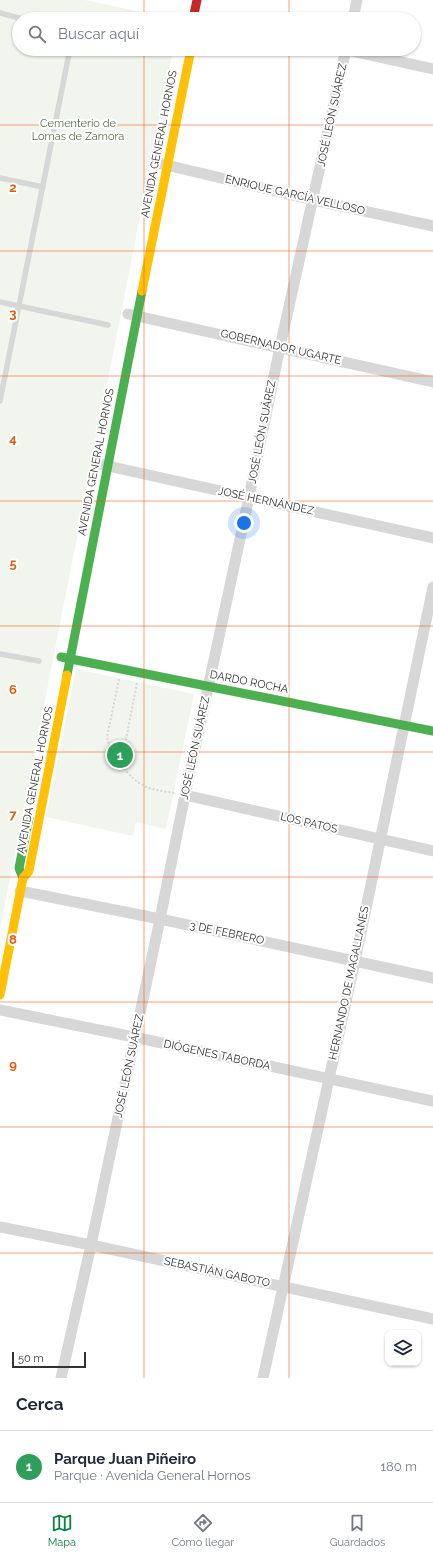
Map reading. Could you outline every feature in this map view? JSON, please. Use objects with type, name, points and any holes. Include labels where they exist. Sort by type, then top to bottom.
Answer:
[{"type":"main road","points":[[194,12],[197,0]]},
{"type":"main road","name":"AVENIDA GENERAL HORNOS","points":[[0,995],[23,878],[30,871],[63,658],[101,465],[133,314],[160,163],[189,56]]},
{"type":"main road","name":"AVENIDA GENERAL HORNOS","points":[[124,336],[133,314],[136,276]]},
{"type":"main road","name":"DARDO ROCHA","points":[[63,658],[433,731]]},
{"type":"main road","name":"AVENIDA GENERAL HORNOS","points":[[23,878],[19,868],[32,806]]},
{"type":"street","points":[[354,12],[357,0]]},
{"type":"street","name":"JOSÉ LEÓN SUÁREZ","points":[[62,1378],[160,919],[184,795],[209,686],[280,347],[344,56]]},
{"type":"street","points":[[376,56],[433,69]]},
{"type":"street","name":"ENRIQUE GARCÍA VELLOSO","points":[[160,163],[313,200],[433,226]]},
{"type":"street","name":"GOBERNADOR UGARTE","points":[[133,314],[433,382]]},
{"type":"street","name":"JOSÉ HERNÁNDEZ","points":[[101,465],[433,538]]},
{"type":"street","name":"HERNANDO DE MAGALLANES","points":[[263,1378],[354,961],[433,587]]},
{"type":"street","name":"LOS PATOS","points":[[184,795],[433,851]]},
{"type":"street","name":"3 DE FEBRERO","points":[[20,891],[160,919],[433,978]]},
{"type":"street","name":"DIÓGENES TABORDA","points":[[0,1010],[433,1101]]},
{"type":"street","name":"SEBASTIÁN GABOTO","points":[[0,1227],[91,1245],[433,1319]]},
{"type":"lane","points":[[0,14],[12,17]]},
{"type":"lane","points":[[0,401],[69,56]]},
{"type":"lane","points":[[0,178],[43,187]]},
{"type":"lane","points":[[0,302],[108,325]]},
{"type":"lane","points":[[0,654],[40,661]]},
{"type":"path","points":[[122,669],[107,737],[110,750],[121,765],[142,786],[149,789],[184,795]]},
{"type":"path","points":[[121,765],[140,672]]},
{"type":"green space","name":"Cementerio de Lomas de Zamora","points":[[0,0],[85,0],[142,12],[12,12],[12,56],[172,56],[0,929]]},
{"type":"green space","points":[[76,669],[194,694],[166,829],[136,822],[133,836],[46,817]]},
{"type":"traffic: fast","points":[[67,675],[142,291]]},
{"type":"traffic: fast","points":[[61,657],[433,731]]},
{"type":"traffic: fast","points":[[23,878],[19,868],[29,818]]},
{"type":"traffic: slow","points":[[142,291],[190,56]]},
{"type":"traffic: slow","points":[[0,995],[23,878],[29,871],[67,675]]},
{"type":"traffic: jam","points":[[194,12],[197,0]]},
{"type":"place","name":"Parque Juan Piñeiro","points":[[120,755]]}]
